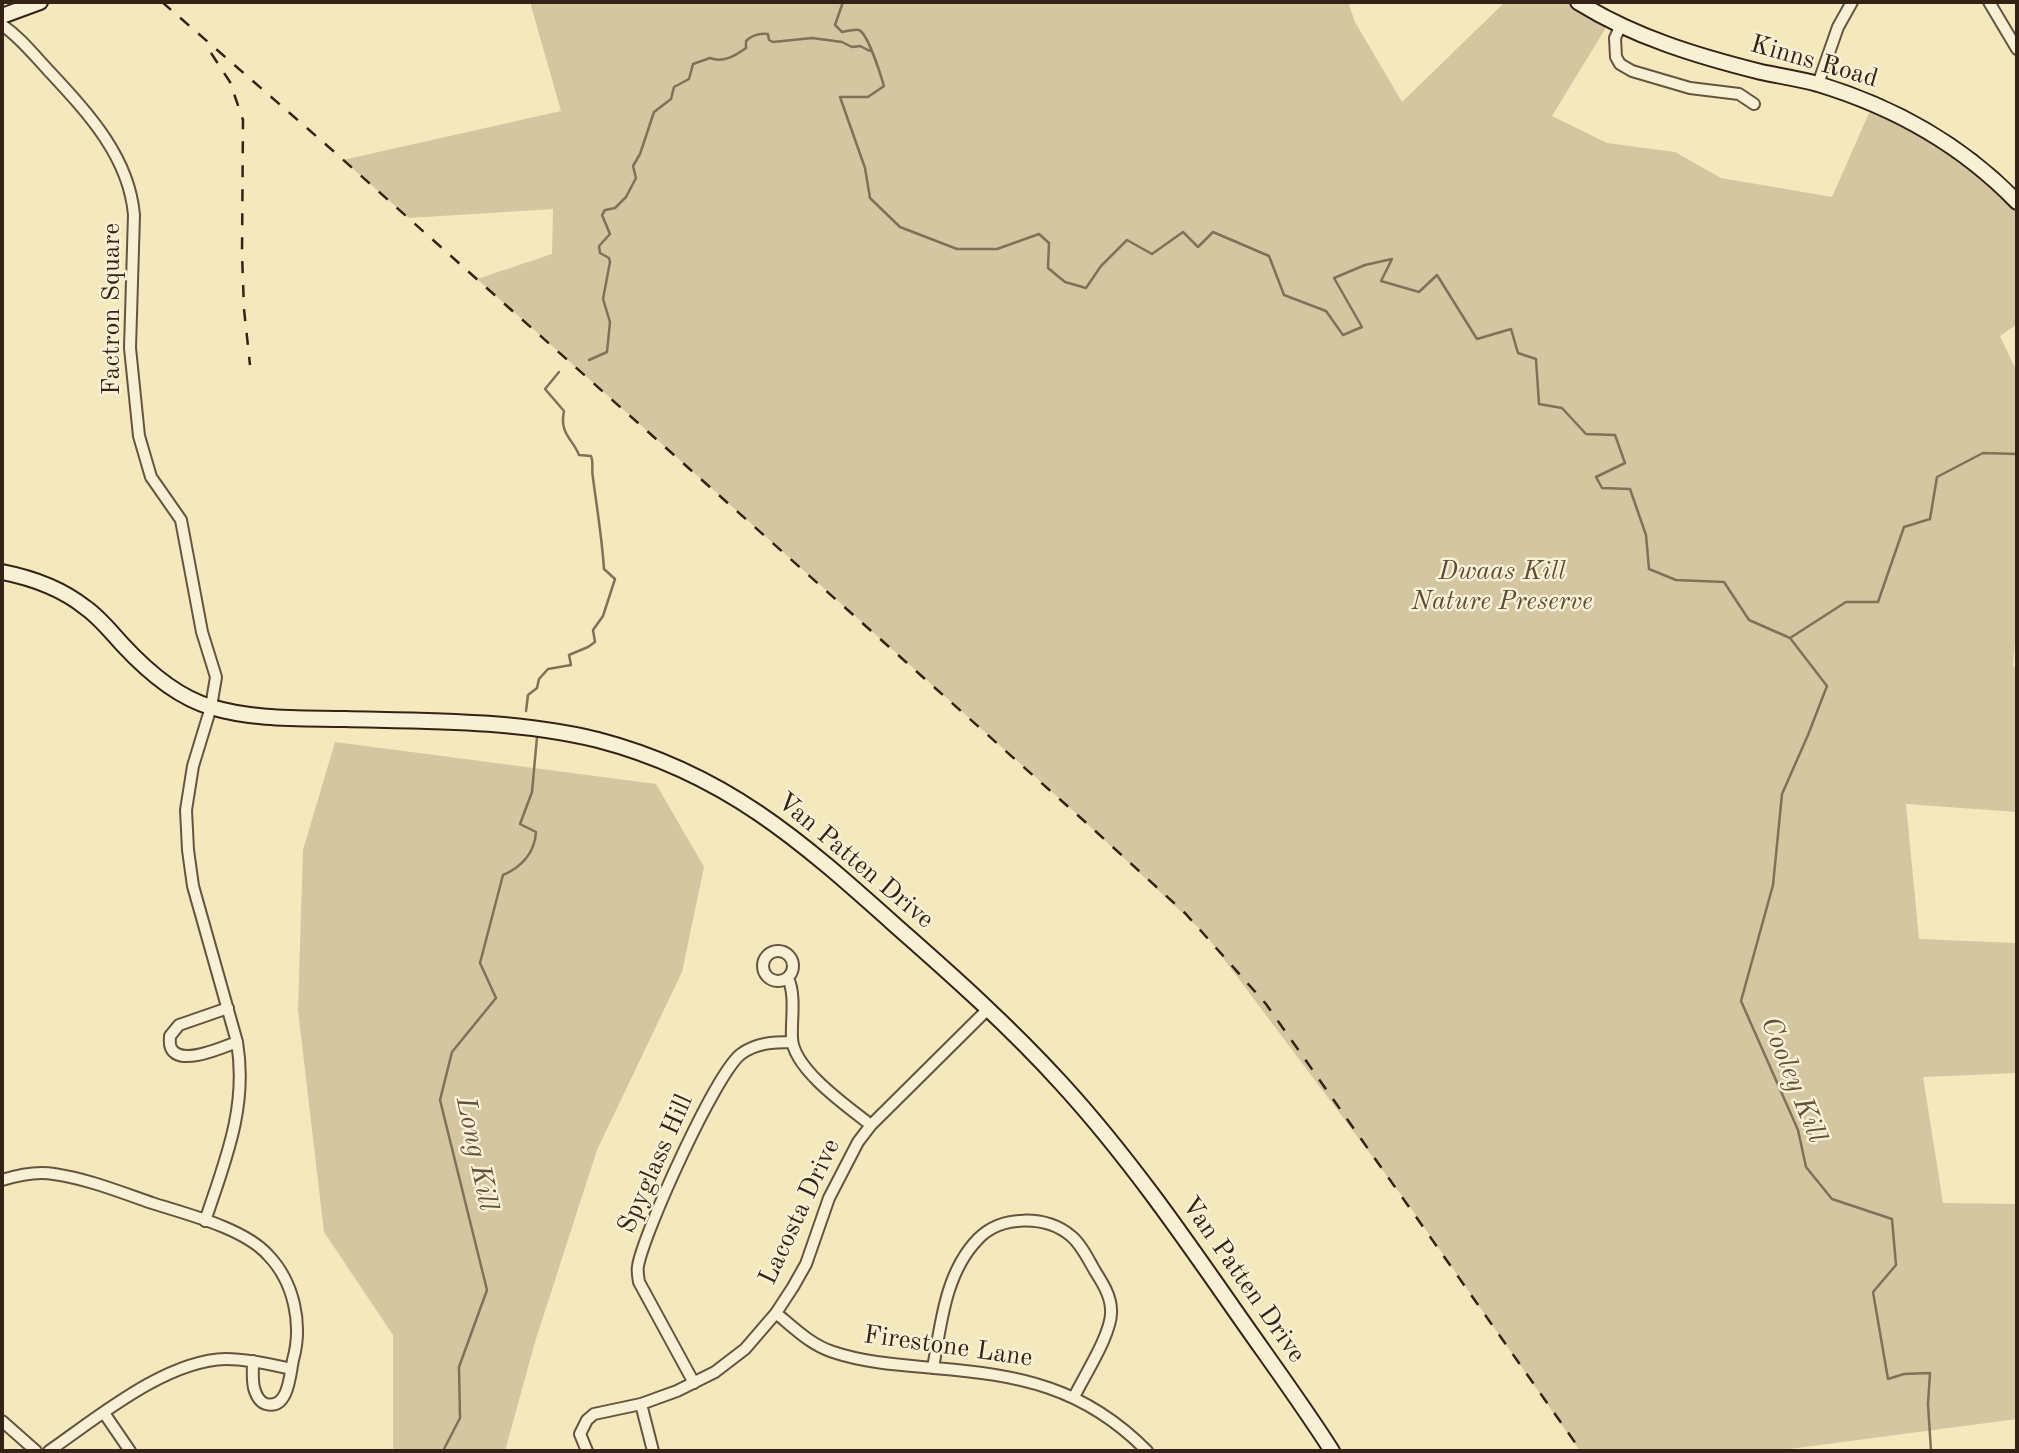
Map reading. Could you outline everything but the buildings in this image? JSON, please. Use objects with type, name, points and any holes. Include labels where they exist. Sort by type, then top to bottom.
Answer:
[{"type":"street","points":[[2,16],[40,2]]},
{"type":"street","name":"Kinns Road","points":[[1578,2],[1660,43],[1701,56],[1818,84],[1896,113],[1965,155],[2017,202]]},
{"type":"street","points":[[1818,84],[1838,27],[1852,2]]},
{"type":"street","points":[[1989,2],[2017,49]]},
{"type":"street","name":"Factron Square","points":[[2,25],[20,39],[87,112],[121,166],[133,197],[130,348],[139,436],[151,477],[181,520],[202,632],[216,677],[211,707],[193,766],[186,810],[188,850],[193,886],[241,1064],[240,1088],[229,1153],[205,1221]]},
{"type":"street","points":[[1620,25],[1615,38],[1616,57],[1620,64],[1632,71],[1690,88],[1739,94],[1754,104]]},
{"type":"street","name":"Van Patten Drive","points":[[2,572],[29,578],[62,591],[90,610],[130,653],[159,678],[211,707],[263,716],[438,721],[544,730],[594,739],[662,762],[729,793],[810,849],[956,978],[1063,1085],[1161,1204],[1332,1451]]},
{"type":"street","points":[[788,978],[791,989],[792,1042],[808,1070],[871,1125]]},
{"type":"street","points":[[228,1008],[179,1025],[170,1036],[171,1048],[178,1055],[188,1056],[205,1054],[237,1042]]},
{"type":"street","name":"Lacosta Drive","points":[[587,1451],[580,1434],[587,1420],[594,1414],[642,1404],[694,1384],[745,1349],[776,1313],[806,1264],[829,1198],[858,1142],[871,1125],[988,1009]]},
{"type":"street","name":"Spyglass Hill","points":[[694,1384],[642,1289],[637,1268],[651,1225],[717,1085],[730,1064],[757,1045],[792,1042]]},
{"type":"street","points":[[2,1180],[24,1174],[52,1173],[90,1182],[205,1221],[256,1243],[279,1267],[287,1283],[297,1319],[298,1336],[287,1391],[282,1400],[265,1404],[258,1399],[254,1388],[253,1361]]},
{"type":"street","points":[[933,1368],[944,1305],[970,1248],[988,1231],[1008,1223],[1033,1220],[1044,1222],[1072,1236],[1102,1282],[1111,1309],[1110,1320],[1098,1349],[1073,1397]]},
{"type":"street","name":"Firestone Lane","points":[[776,1313],[804,1337],[833,1352],[869,1361],[986,1373],[1037,1383],[1073,1397],[1114,1422],[1147,1451]]},
{"type":"street","points":[[50,1451],[104,1413],[181,1368],[216,1360],[253,1361],[291,1369]]},
{"type":"street","points":[[642,1404],[653,1451]]},
{"type":"street","points":[[104,1413],[130,1451]]},
{"type":"street","points":[[2,1422],[36,1451]]},
{"type":"green space","name":"Dwaas Kill Nature Preserve","points":[[530,2],[1348,2],[1355,22],[1402,102],[1505,2],[1578,2],[1610,21],[1552,116],[1607,143],[1675,152],[1721,178],[1832,197],[1873,104],[1965,155],[2017,204],[2017,324],[2000,336],[2017,372],[2017,613],[2013,666],[2017,668],[2017,812],[1906,804],[1919,939],[2017,943],[2017,1073],[1923,1077],[1943,1203],[2017,1204],[2017,1419],[1774,1451],[1580,1451],[1408,1204],[1205,934],[1068,806],[477,279],[552,254],[553,209],[409,218],[343,160],[561,111]]},
{"type":"green space","points":[[335,742],[656,784],[704,867],[682,972],[597,1150],[535,1342],[505,1451],[393,1451],[393,1335],[324,1232],[298,1010],[303,850]]},
{"type":"waterway","name":"Cooley Kill","points":[[843,2],[835,25],[842,32],[859,30],[863,33],[884,86],[868,97],[840,97],[865,168],[870,198],[900,227],[957,249],[997,249],[1039,234],[1049,243],[1048,268],[1065,282],[1086,288],[1101,266],[1127,240],[1152,254],[1183,232],[1198,247],[1213,232],[1269,256],[1284,295],[1326,311],[1343,335],[1362,327],[1334,278],[1365,265],[1392,259],[1381,281],[1419,292],[1437,275],[1477,339],[1511,329],[1518,353],[1536,359],[1539,404],[1562,408],[1586,434],[1615,435],[1625,463],[1596,477],[1602,488],[1630,489],[1646,535],[1649,569],[1676,580],[1724,582],[1749,620],[1790,638],[1827,686],[1782,794],[1773,885],[1741,1001],[1798,1130],[1806,1167],[1832,1199],[1892,1219],[1896,1265],[1873,1292],[1888,1379],[1904,1374],[1930,1373],[1928,1404],[1931,1451]]},
{"type":"waterway","name":"Long Kill","points":[[589,360],[607,352],[610,322],[603,299],[610,262],[609,258],[600,253],[599,246],[610,234],[602,215],[605,210],[615,208],[626,197],[636,178],[633,166],[640,154],[654,112],[671,99],[674,87],[689,79],[693,64],[710,58],[720,60],[733,56],[746,48],[748,39],[762,34],[768,34],[769,40],[773,42],[812,38],[842,42],[852,47],[860,46],[870,51]]},
{"type":"waterway","name":"Long Kill","points":[[526,711],[528,695],[537,688],[539,679],[548,669],[571,665],[569,655],[595,642],[593,630],[603,616],[615,579],[604,569],[591,456],[579,455],[565,431],[564,411],[545,389],[559,372]]},
{"type":"waterway","points":[[1790,638],[1846,602],[1878,602],[1904,527],[1930,519],[1937,477],[1983,453],[2017,454]]},
{"type":"waterway","name":"Long Kill","points":[[443,1451],[460,1418],[459,1367],[487,1290],[440,1100],[452,1052],[496,998],[480,963],[503,875],[526,858],[535,839],[536,832],[520,824],[532,792],[537,737]]},
{"type":"railway","points":[[162,2],[331,149],[1185,913],[1266,1004],[1581,1451]]},
{"type":"railway","points":[[211,53],[230,82],[243,120],[242,254],[250,365]]}]
